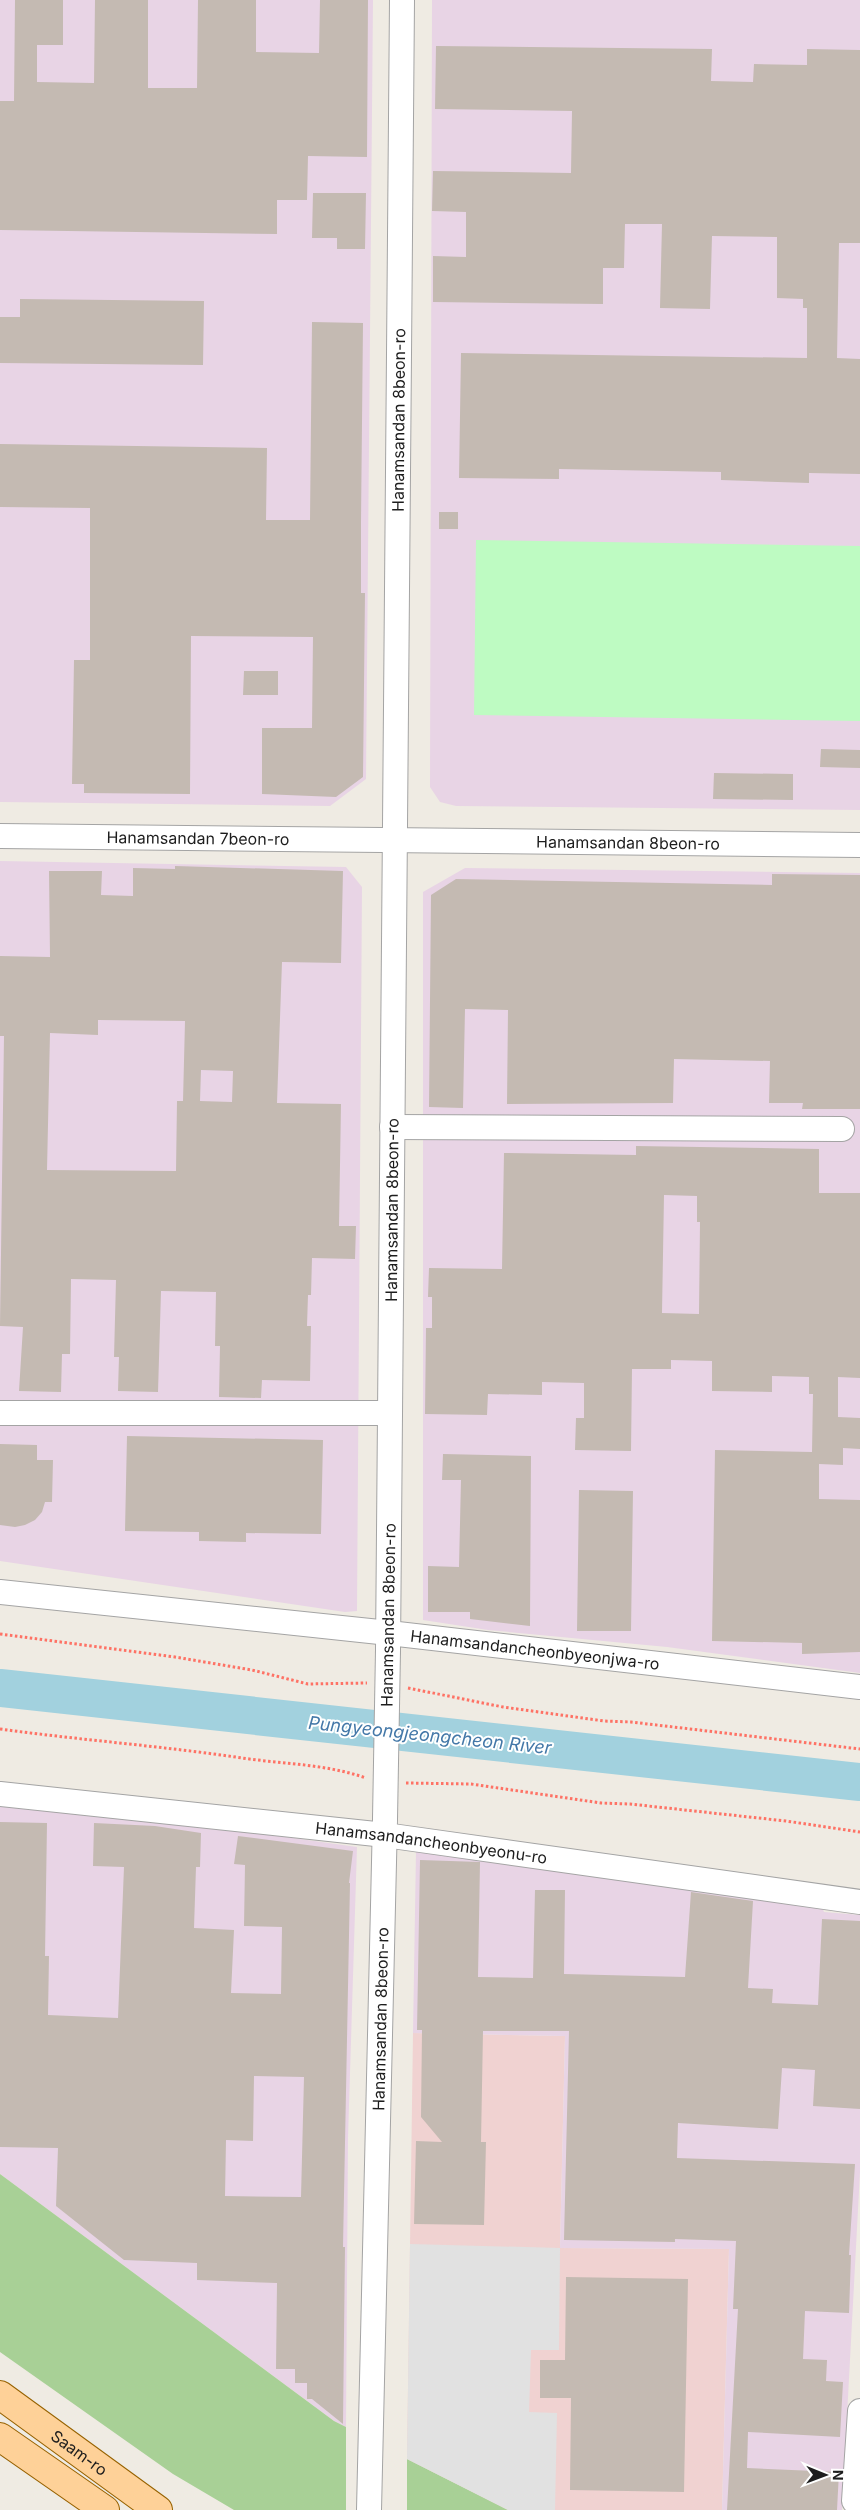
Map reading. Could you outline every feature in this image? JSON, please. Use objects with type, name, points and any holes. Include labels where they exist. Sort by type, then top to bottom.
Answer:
[{"type":"main road","name":"Saam-ro","points":[[0,2395],[158,2510]]},
{"type":"main road","name":"Saam-ro","points":[[0,2436],[105,2510]]},
{"type":"street","name":"Hanamsandan 8beon-ro","points":[[369,2510],[389,1641],[402,0]]},
{"type":"street","name":"Hanamsandan 7beon-ro","points":[[0,836],[394,839]]},
{"type":"street","name":"Hanamsandan 8beon-ro","points":[[394,839],[860,845]]},
{"type":"street","points":[[392,1128],[842,1129]]},
{"type":"street","points":[[0,1413],[390,1413]]},
{"type":"street","name":"Hanamsandancheonbyeonjwa-ro","points":[[0,1592],[389,1641],[860,1687]]},
{"type":"street","name":"Hanamsandancheonbyeonu-ro","points":[[0,1794],[385,1827],[860,1902]]},
{"type":"street","points":[[860,2411],[854,2500],[860,2501]]},
{"type":"street","points":[[365,2510],[370,2486]]},
{"type":"street","points":[[370,2486],[374,2510]]},
{"type":"path","points":[[0,1634],[175,1657],[252,1670],[308,1684],[370,1683]]},
{"type":"path","points":[[406,1688],[479,1703],[604,1721],[631,1722],[790,1739],[860,1749]]},
{"type":"path","points":[[0,1729],[328,1768],[375,1781]]},
{"type":"path","points":[[399,1783],[471,1784],[601,1803],[630,1804],[786,1821],[860,1832]]},
{"type":"shaded area","points":[[0,0],[373,0],[366,779],[330,806],[0,802]]},
{"type":"shaded area","points":[[432,0],[860,0],[860,810],[456,806],[440,802],[430,787]]},
{"type":"shaded area","points":[[0,861],[346,867],[362,887],[357,1611],[345,1612],[0,1561]]},
{"type":"shaded area","points":[[465,868],[860,873],[860,1673],[667,1647],[488,1630],[423,1620],[423,892]]},
{"type":"shaded area","points":[[0,1804],[229,1829],[357,1847],[348,2138],[346,2427],[334,2421],[0,2174]]},
{"type":"shaded area","points":[[416,1851],[820,1903],[824,1912],[860,1915],[860,2172],[842,2510],[722,2510],[729,2249],[560,2248],[565,2036],[413,2033]]},
{"type":"shaded area","points":[[413,2033],[565,2036],[560,2248],[729,2249],[722,2510],[508,2510],[407,2459]]},
{"type":"shaded area","points":[[410,2244],[560,2248],[559,2350],[531,2350],[529,2412],[557,2413],[555,2510],[508,2510],[407,2459]]},
{"type":"green space","points":[[476,540],[860,546],[860,721],[474,715]]},
{"type":"green space","points":[[0,2174],[334,2421],[346,2427],[346,2510],[234,2510],[173,2474],[0,2352]]},
{"type":"green space","points":[[407,2459],[508,2510],[407,2510]]},
{"type":"building","points":[[15,0],[63,0],[63,45],[37,45],[37,82],[94,83],[95,0],[148,0],[148,88],[197,88],[198,0],[256,0],[256,52],[319,53],[320,0],[368,0],[367,157],[308,156],[307,200],[277,200],[277,234],[0,230],[0,101],[14,101]]},
{"type":"building","points":[[436,46],[712,49],[711,81],[753,82],[754,64],[807,65],[807,49],[860,50],[860,243],[839,243],[837,358],[860,359],[860,474],[809,473],[809,483],[721,480],[721,472],[559,469],[559,479],[459,478],[461,353],[807,358],[807,308],[803,308],[803,299],[777,298],[777,237],[712,236],[710,309],[660,308],[662,224],[625,224],[624,268],[603,268],[603,304],[433,302],[433,256],[466,257],[466,212],[432,211],[433,171],[571,173],[572,111],[435,109]]},
{"type":"building","points":[[313,193],[366,193],[365,249],[337,249],[337,238],[312,238]]},
{"type":"building","points":[[20,299],[204,301],[203,365],[0,363],[0,317],[20,317]]},
{"type":"building","points":[[312,322],[363,323],[361,593],[365,593],[363,777],[336,797],[262,794],[262,728],[312,728],[313,637],[191,636],[190,794],[84,793],[84,784],[72,784],[74,660],[90,660],[90,508],[0,507],[0,444],[267,448],[266,520],[310,520]]},
{"type":"building","points":[[439,512],[458,512],[458,529],[439,529]]},
{"type":"building","points":[[244,671],[278,671],[278,695],[243,695]]},
{"type":"building","points":[[821,749],[860,750],[860,768],[820,767]]},
{"type":"building","points":[[714,773],[793,774],[793,800],[713,799]]},
{"type":"building","points":[[175,866],[343,871],[341,963],[282,962],[277,1103],[341,1104],[339,1226],[356,1226],[355,1259],[312,1258],[311,1295],[308,1295],[307,1326],[311,1326],[310,1381],[262,1380],[261,1398],[219,1397],[220,1346],[215,1346],[216,1292],[161,1291],[158,1392],[118,1391],[119,1357],[114,1357],[116,1280],[71,1279],[70,1354],[62,1354],[61,1392],[19,1391],[23,1327],[0,1326],[4,1036],[0,1036],[0,956],[50,957],[49,871],[102,871],[101,895],[133,896],[133,868],[175,869]],"holes":[[[98,1020],[185,1021],[183,1101],[177,1101],[176,1171],[47,1170],[50,1033],[98,1035]],[[201,1070],[233,1071],[232,1102],[200,1101]]]},
{"type":"building","points":[[772,874],[860,875],[860,1109],[802,1109],[803,1103],[769,1103],[770,1061],[674,1059],[673,1103],[507,1104],[508,1010],[465,1009],[463,1108],[429,1107],[431,895],[456,879],[772,885]]},
{"type":"building","points":[[636,1146],[819,1149],[819,1193],[860,1193],[860,1378],[838,1377],[838,1417],[860,1418],[860,1449],[843,1448],[843,1465],[819,1464],[819,1499],[860,1500],[860,1652],[802,1654],[802,1643],[712,1641],[715,1450],[812,1452],[813,1394],[809,1394],[809,1377],[772,1376],[772,1392],[712,1391],[712,1361],[671,1360],[671,1369],[632,1369],[631,1451],[575,1450],[576,1418],[584,1418],[584,1383],[542,1382],[542,1395],[488,1394],[487,1415],[425,1414],[426,1328],[432,1328],[432,1297],[428,1297],[429,1268],[502,1269],[504,1153],[636,1155]],"holes":[[[664,1195],[697,1196],[697,1222],[700,1222],[699,1314],[662,1313]]]},
{"type":"building","points":[[127,1436],[323,1440],[321,1534],[246,1533],[246,1542],[199,1541],[199,1532],[125,1531]]},
{"type":"building","points":[[0,1444],[37,1445],[37,1460],[53,1460],[52,1502],[45,1502],[42,1512],[35,1520],[25,1525],[15,1527],[0,1525]]},
{"type":"building","points":[[443,1454],[531,1456],[530,1626],[470,1619],[470,1612],[428,1612],[428,1566],[459,1567],[461,1480],[442,1480]]},
{"type":"building","points":[[579,1490],[633,1491],[631,1631],[577,1631]]},
{"type":"building","points":[[0,1822],[47,1823],[45,1956],[49,1956],[48,2015],[118,2018],[124,1867],[93,1866],[94,1823],[155,1826],[201,1833],[200,1867],[196,1867],[194,1928],[234,1930],[231,1993],[281,1994],[282,1927],[244,1926],[245,1865],[234,1864],[238,1836],[353,1851],[349,1883],[343,2247],[345,2247],[343,2424],[312,2399],[307,2399],[307,2383],[295,2383],[295,2369],[276,2369],[277,2283],[197,2280],[197,2263],[124,2260],[56,2206],[58,2148],[0,2147]],"holes":[[[254,2076],[304,2077],[301,2197],[225,2196],[226,2140],[253,2141]]]},
{"type":"building","points":[[420,1860],[480,1862],[478,1977],[533,1978],[535,1890],[565,1890],[564,1974],[685,1977],[691,1892],[753,1901],[748,1988],[773,1989],[772,2003],[818,2005],[822,1919],[860,1921],[860,2109],[813,2106],[815,2070],[782,2068],[778,2129],[678,2123],[677,2158],[855,2164],[849,2255],[851,2255],[849,2313],[805,2311],[803,2359],[827,2360],[826,2381],[843,2382],[840,2437],[748,2432],[747,2468],[839,2472],[837,2510],[727,2510],[738,2309],[733,2309],[736,2241],[675,2239],[675,2242],[564,2240],[569,2031],[483,2031],[481,2142],[486,2142],[484,2225],[414,2224],[416,2141],[442,2142],[421,2117],[422,2030],[417,2030]]},
{"type":"building","points":[[566,2277],[688,2279],[684,2492],[570,2490],[571,2398],[540,2398],[540,2360],[565,2360]]},
{"type":"waterway","name":"Pungyeongjeongcheon River","points":[[0,1688],[860,1782]]}]
